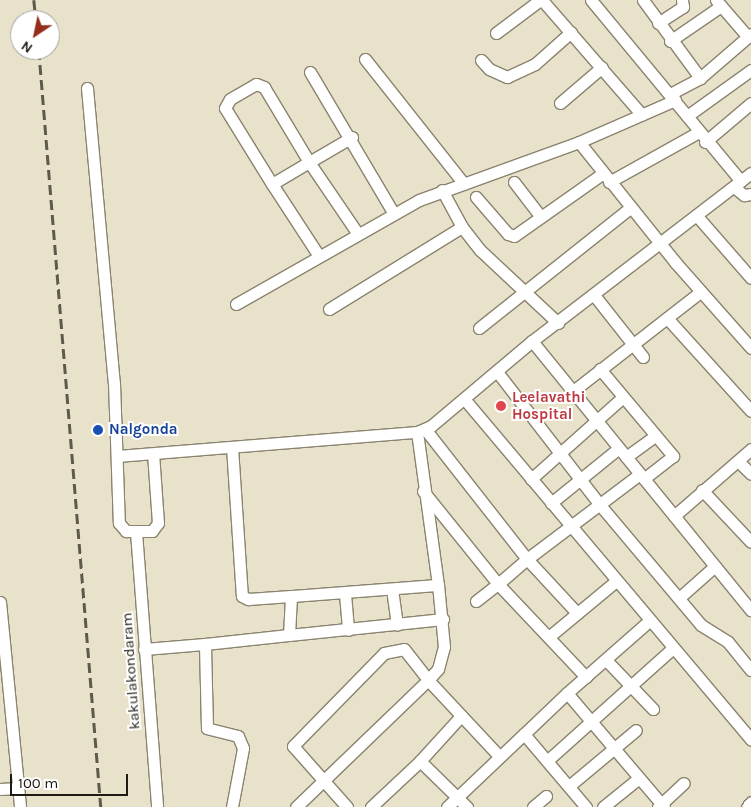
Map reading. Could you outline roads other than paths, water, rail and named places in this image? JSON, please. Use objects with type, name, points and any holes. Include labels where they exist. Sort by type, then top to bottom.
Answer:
[{"type":"street","points":[[496,33],[541,0],[602,67],[642,115]]},
{"type":"street","points":[[591,0],[673,97],[738,184],[744,196],[751,194]]},
{"type":"street","points":[[643,0],[670,41],[700,78]]},
{"type":"street","points":[[658,23],[683,7],[682,0]]},
{"type":"street","points":[[236,304],[394,214],[442,190],[464,184],[579,142],[642,115],[700,78],[749,35],[719,3],[670,41]]},
{"type":"street","points":[[481,60],[489,69],[507,77],[535,64],[571,32]]},
{"type":"street","points":[[365,59],[464,184]]},
{"type":"street","points":[[560,103],[602,67]]},
{"type":"street","points":[[687,116],[751,70]]},
{"type":"street","points":[[310,72],[352,137],[394,214]]},
{"type":"street","points":[[319,256],[226,113],[226,104],[238,94],[256,84],[264,87],[309,162],[358,234]]},
{"type":"street","points":[[87,88],[117,456],[120,523],[126,531],[152,530],[158,523],[153,454]]},
{"type":"street","points":[[705,142],[751,103]]},
{"type":"street","points":[[476,197],[510,236],[606,178],[698,132]]},
{"type":"street","points":[[272,184],[352,137]]},
{"type":"street","points":[[579,142],[630,208],[700,292],[751,348]]},
{"type":"street","points":[[117,456],[421,430],[466,401],[532,342],[751,173]]},
{"type":"street","points":[[514,182],[541,217]]},
{"type":"street","points":[[442,190],[462,227],[480,250],[558,323]]},
{"type":"street","points":[[479,328],[630,208]]},
{"type":"street","points":[[697,216],[751,278]]},
{"type":"street","points":[[329,309],[462,227]]},
{"type":"street","points":[[572,391],[700,292]]},
{"type":"street","points":[[594,295],[643,357]]},
{"type":"street","points":[[667,318],[751,411]]},
{"type":"street","points":[[532,342],[751,610]]},
{"type":"street","points":[[476,602],[528,559],[573,528],[600,505],[673,456],[600,369]]},
{"type":"street","points":[[498,373],[561,452],[600,505],[679,598],[707,630],[728,642],[751,670]]},
{"type":"street","points":[[530,480],[595,419],[622,397]]},
{"type":"street","points":[[466,401],[530,480],[573,528],[649,621],[751,740]]},
{"type":"street","points":[[296,807],[428,680],[441,662],[443,619],[423,491],[421,430]]},
{"type":"street","points":[[421,430],[528,559],[576,613]]},
{"type":"street","points":[[551,503],[580,479],[622,452],[655,436]]},
{"type":"street","points":[[232,447],[242,596],[248,599],[345,594],[438,585]]},
{"type":"street","points":[[674,516],[751,449]]},
{"type":"street","points":[[738,461],[751,474]]},
{"type":"street","points":[[702,490],[751,542]]},
{"type":"street","points":[[423,491],[498,584],[550,635],[586,677]]},
{"type":"street","name":"kakulakondaram","points":[[136,532],[157,807]]},
{"type":"street","points":[[679,598],[715,566]]},
{"type":"street","points":[[550,635],[616,581]]},
{"type":"street","points":[[392,589],[397,625]]},
{"type":"street","points":[[345,594],[348,630]]},
{"type":"street","points":[[289,635],[291,596]]},
{"type":"street","points":[[0,602],[20,807]]},
{"type":"street","points":[[144,649],[443,619]]},
{"type":"street","points":[[447,807],[567,693],[649,621]]},
{"type":"street","points":[[205,644],[207,728],[238,736],[243,748],[232,807]]},
{"type":"street","points":[[548,760],[592,723],[629,686],[673,648]]},
{"type":"street","points":[[347,807],[293,746],[367,668],[384,653],[404,650],[428,680],[499,756]]},
{"type":"street","points":[[606,660],[653,709]]},
{"type":"street","points":[[567,693],[661,806],[684,783]]},
{"type":"street","points":[[371,807],[420,761],[461,716]]},
{"type":"street","points":[[569,786],[636,730]]},
{"type":"street","points":[[524,734],[586,807]]},
{"type":"street","points":[[420,761],[467,807]]},
{"type":"street","points":[[603,807],[639,778]]},
{"type":"street","points":[[0,789],[18,788]]},
{"type":"street","points":[[533,807],[546,796]]},
{"type":"street","points":[[747,807],[751,802]]},
{"type":"railway","points":[[34,0],[35,10]]},
{"type":"railway","points":[[40,60],[101,807]]},
{"type":"place","name":"Leelavathi Hospital","points":[[501,406]]},
{"type":"place","name":"Nalgonda","points":[[98,430]]}]
